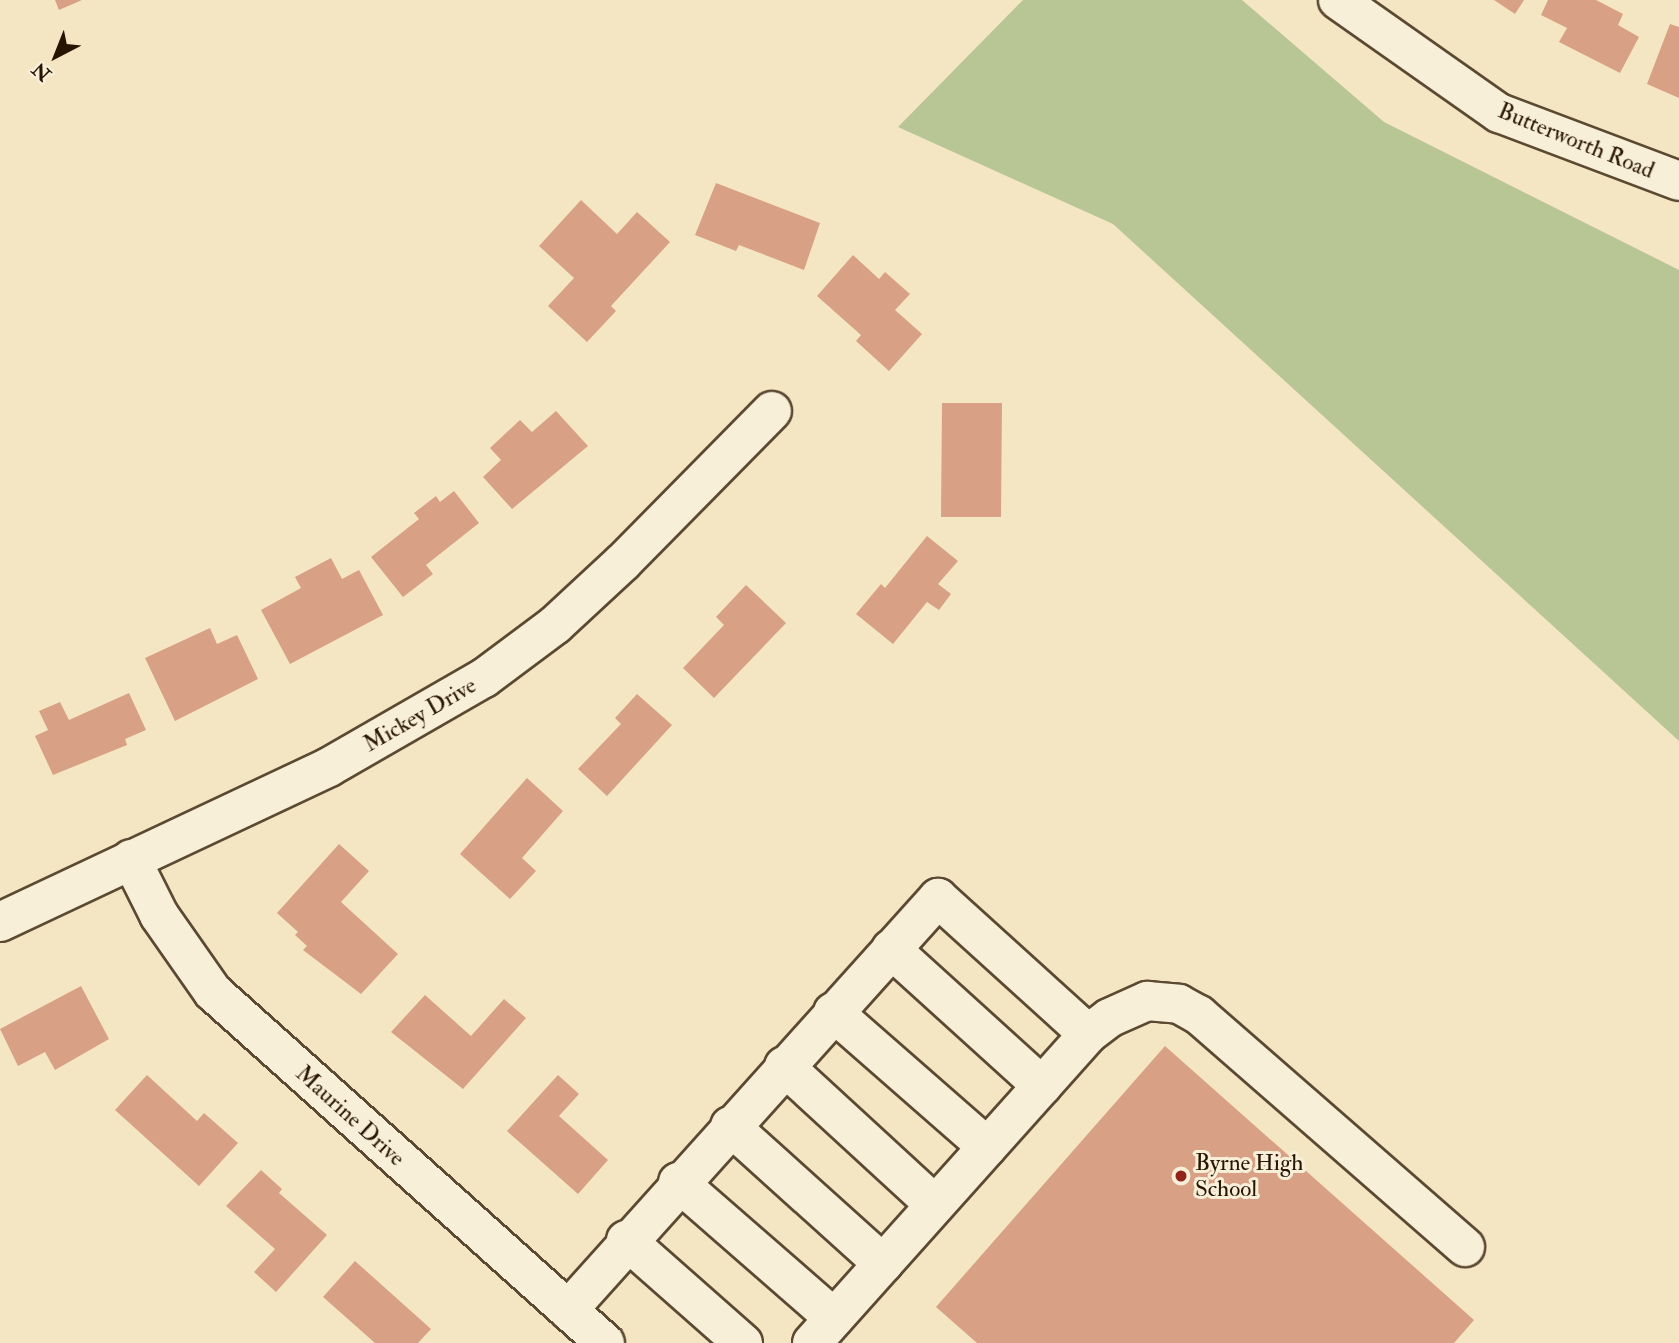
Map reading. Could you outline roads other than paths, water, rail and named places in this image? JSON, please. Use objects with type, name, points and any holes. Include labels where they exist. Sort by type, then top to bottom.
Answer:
[{"type":"street","name":"Butterworth Road","points":[[1338,0],[1499,113],[1679,181]]},
{"type":"street","name":"Mickey Drive","points":[[0,922],[329,767],[496,670],[555,625],[622,562],[772,411]]},
{"type":"street","name":"Maurine Drive","points":[[131,859],[159,915],[214,992],[605,1343]]},
{"type":"street","points":[[568,1310],[678,1182],[938,898],[1088,1034]]},
{"type":"street","points":[[891,949],[1042,1086]]},
{"type":"street","points":[[678,1182],[823,1331],[1088,1034],[1109,1018],[1147,1001],[1179,1004],[1227,1039],[1465,1247]]},
{"type":"street","points":[[834,1012],[987,1147]]},
{"type":"street","points":[[784,1066],[935,1205]]},
{"type":"street","points":[[730,1126],[883,1264]]},
{"type":"street","points":[[626,1240],[743,1343]]},
{"type":"place","name":"Byrne High School","points":[[1181,1176]]}]
